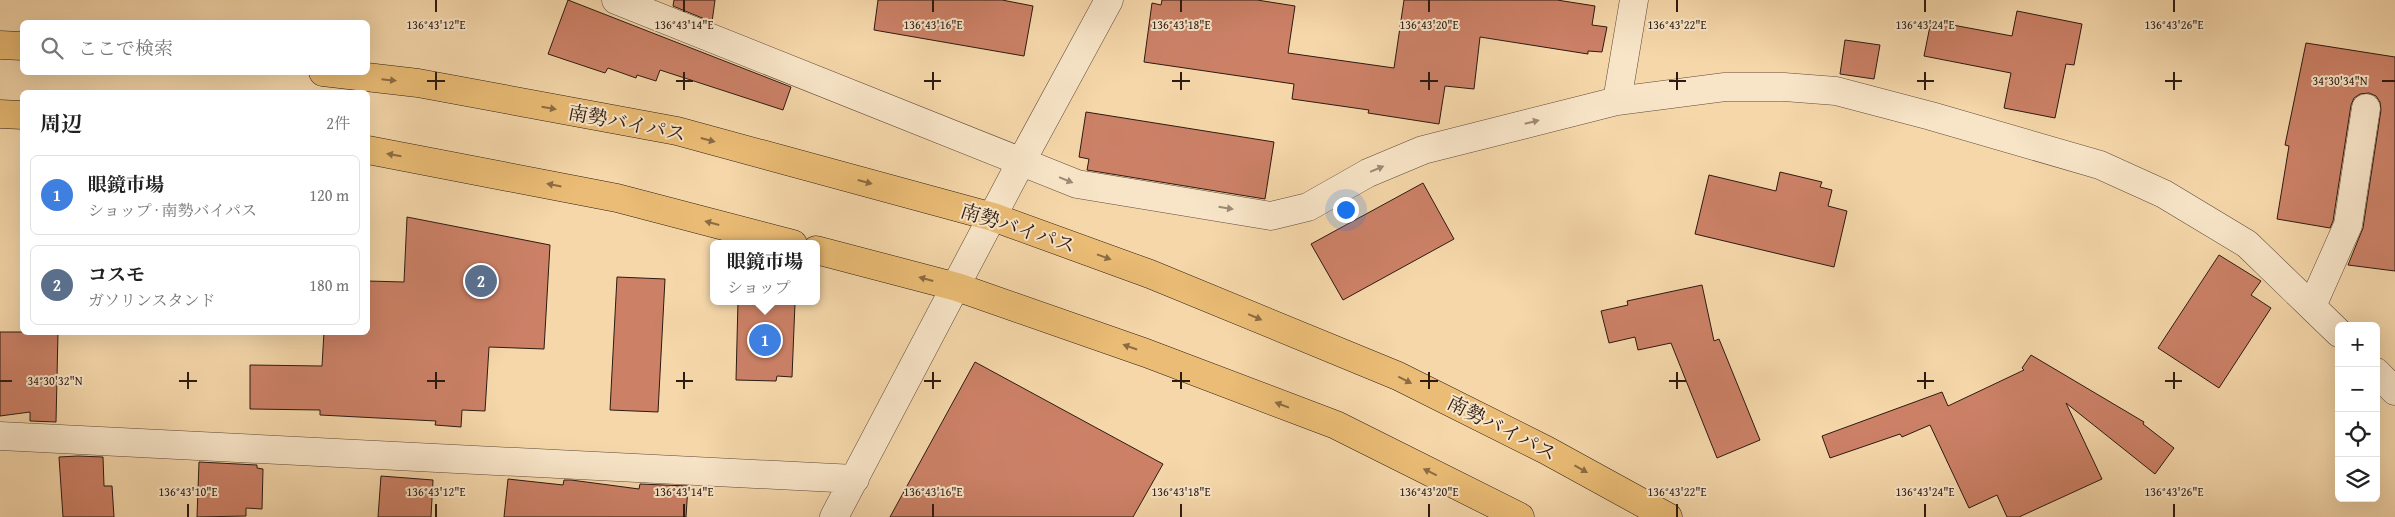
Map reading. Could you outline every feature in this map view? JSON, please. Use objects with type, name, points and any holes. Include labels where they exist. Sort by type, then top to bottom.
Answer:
[{"type":"highway","points":[[0,45],[20,46]]},
{"type":"highway","name":"南勢バイパス","points":[[349,75],[418,83],[677,131],[993,217],[1150,274],[1398,376],[1546,450],[1668,517]]},
{"type":"highway","points":[[0,114],[20,115]]},
{"type":"highway","points":[[370,150],[617,198],[778,240]]},
{"type":"highway","points":[[820,251],[957,287],[1146,353],[1336,425],[1520,517]]},
{"type":"street","points":[[616,0],[1077,184],[1271,216],[1308,207],[1368,173],[1423,150],[1617,100],[1725,86],[1784,86],[1836,91],[1931,116],[2100,165],[2164,194],[2247,244],[2335,329]]},
{"type":"street","points":[[1617,100],[1634,0]]},
{"type":"street","points":[[834,517],[1107,1]]},
{"type":"street","points":[[2312,306],[2348,225],[2366,108]]},
{"type":"street","points":[[2380,376],[2395,391]]},
{"type":"street","points":[[0,436],[855,479]]},
{"type":"building","points":[[568,0],[791,87],[783,110],[660,70],[656,81],[637,75],[636,78],[608,68],[605,73],[548,54]]},
{"type":"building","points":[[674,0],[715,0],[712,22],[673,6]]},
{"type":"building","points":[[878,0],[1002,0],[1033,6],[1024,56],[874,30]]},
{"type":"building","points":[[1162,0],[1257,0],[1295,6],[1288,53],[1394,68],[1404,0],[1557,0],[1595,6],[1592,25],[1607,27],[1602,52],[1588,51],[1588,54],[1480,37],[1474,89],[1445,86],[1439,124],[1368,113],[1369,110],[1292,99],[1294,84],[1144,62],[1152,3],[1161,5]]},
{"type":"building","points":[[2017,11],[2082,24],[2074,65],[2066,64],[2055,118],[2004,108],[2011,73],[1924,56],[1931,21],[2012,36]]},
{"type":"building","points":[[1845,40],[1880,45],[1874,79],[1840,74]]},
{"type":"building","points":[[2306,43],[2395,57],[2395,271],[2348,265],[2363,228],[2381,110],[2380,102],[2376,96],[2369,93],[2360,94],[2354,98],[2351,105],[2333,221],[2330,228],[2277,219],[2289,146],[2285,145]]},
{"type":"building","points":[[1086,112],[1274,142],[1265,199],[1087,170],[1089,159],[1079,157]]},
{"type":"building","points":[[1780,172],[1822,182],[1820,187],[1832,190],[1828,206],[1847,211],[1834,267],[1695,234],[1709,175],[1776,191]]},
{"type":"building","points":[[1423,183],[1454,239],[1343,300],[1311,244]]},
{"type":"building","points":[[407,217],[550,245],[544,349],[489,347],[485,411],[462,410],[461,427],[435,425],[436,421],[320,415],[320,410],[250,409],[250,365],[322,366],[324,335],[370,335],[370,281],[404,282]]},
{"type":"building","points":[[2219,255],[2261,281],[2251,295],[2271,308],[2219,388],[2158,348]]},
{"type":"building","points":[[617,277],[665,279],[658,412],[610,410]]},
{"type":"building","points":[[1702,285],[1714,341],[1719,339],[1760,440],[1717,458],[1671,343],[1638,350],[1635,337],[1609,343],[1601,311],[1628,305],[1627,301]]},
{"type":"building","points":[[738,305],[795,305],[792,377],[777,376],[776,381],[736,380]]},
{"type":"building","points":[[0,332],[20,332],[20,335],[58,335],[56,422],[30,421],[30,412],[0,416]]},
{"type":"building","points":[[2031,355],[2144,422],[2143,424],[2174,448],[2155,474],[2066,403],[2102,479],[2019,517],[2007,517],[1997,495],[1969,508],[1930,425],[1902,437],[1900,434],[1830,458],[1822,436],[1942,392],[1948,406],[2024,370],[2022,368]]},
{"type":"building","points":[[975,362],[1163,464],[1133,517],[890,517]]},
{"type":"building","points":[[59,457],[103,457],[104,486],[112,486],[114,517],[63,517]]},
{"type":"building","points":[[199,462],[257,465],[257,468],[263,469],[262,509],[246,508],[246,516],[197,517]]},
{"type":"building","points":[[381,476],[433,480],[431,517],[378,517]]},
{"type":"building","points":[[508,479],[563,485],[564,480],[571,480],[639,489],[640,484],[688,486],[686,517],[504,517]]},
{"type":"place","name":"コスモ","points":[[481,281]]},
{"type":"place","name":"眼鏡市場","points":[[765,340]]}]
